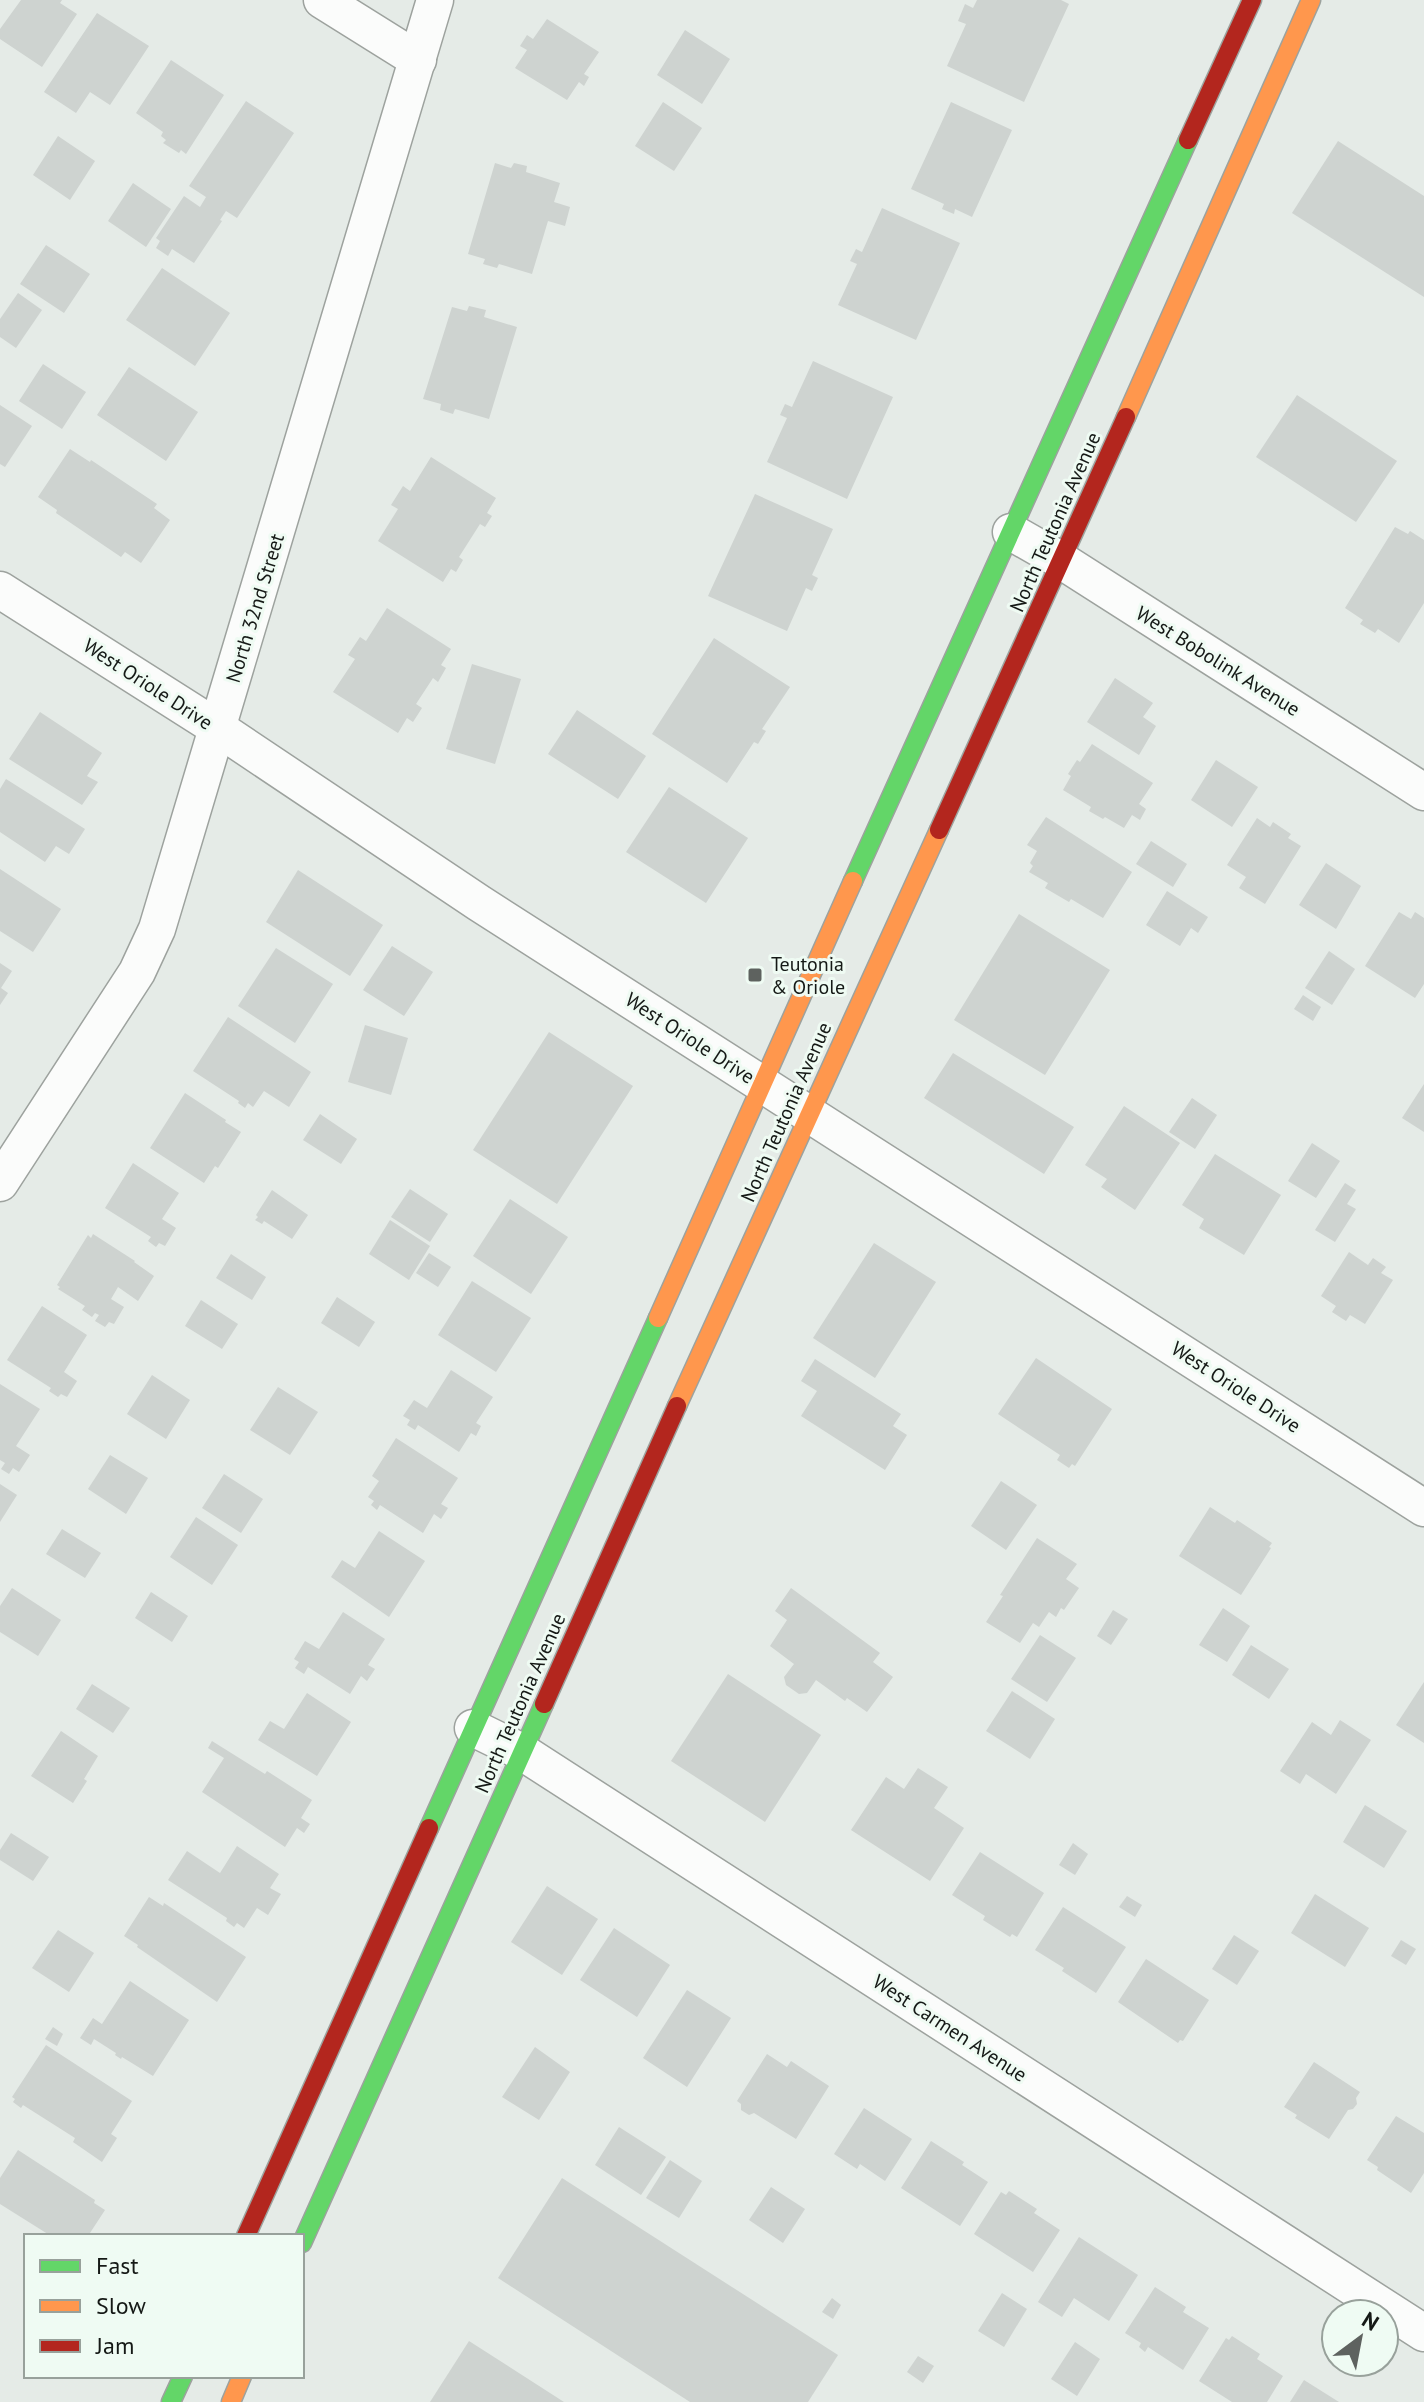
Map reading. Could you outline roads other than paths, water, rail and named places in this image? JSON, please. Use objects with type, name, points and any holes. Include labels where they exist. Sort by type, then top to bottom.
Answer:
[{"type":"main road","name":"North Teutonia Avenue","points":[[247,2234],[1252,0]]},
{"type":"main road","name":"North Teutonia Avenue","points":[[304,2239],[809,1114],[1062,561],[1311,0]]},
{"type":"main road","points":[[171,2402],[182,2378]]},
{"type":"main road","points":[[231,2402],[241,2378]]},
{"type":"street","points":[[322,0],[418,60]]},
{"type":"street","name":"North 32nd Street","points":[[0,1183],[137,972],[157,929],[435,0]]},
{"type":"street","name":"West Bobolink Avenue","points":[[1011,532],[1062,561],[1424,792]]},
{"type":"street","name":"West Oriole Drive","points":[[0,590],[219,729],[479,903],[1424,1508]]},
{"type":"street","name":"West Carmen Avenue","points":[[473,1728],[522,1752],[1424,2333]]},
{"type":"place","name":"Teutonia & Oriole","points":[[755,975]]}]
